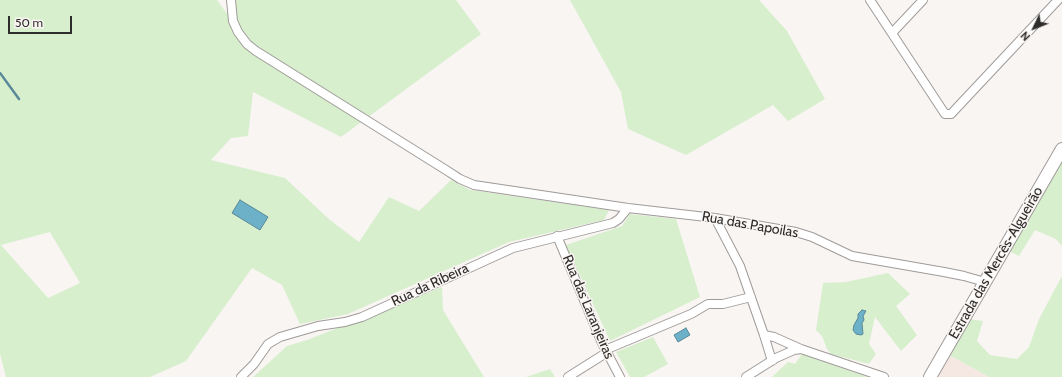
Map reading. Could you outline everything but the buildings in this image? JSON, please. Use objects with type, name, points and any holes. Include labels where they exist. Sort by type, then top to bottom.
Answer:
[{"type":"street","name":"Rua das Papoilas","points":[[231,0],[233,21],[238,32],[252,47],[300,79],[460,178],[474,185],[628,208],[715,218],[796,232],[812,237],[852,256],[944,272],[985,282]]},
{"type":"street","points":[[870,0],[945,114],[952,114],[1058,0]]},
{"type":"street","points":[[892,33],[923,0]]},
{"type":"street","name":"Estrada das Mercês-Algueirão","points":[[930,377],[1062,149]]},
{"type":"street","name":"Rua da Ribeira","points":[[242,377],[254,364],[268,344],[280,337],[318,326],[344,322],[362,317],[513,248],[613,223],[619,219],[628,208]]},
{"type":"street","points":[[715,218],[740,266],[772,361]]},
{"type":"street","name":"Rua das Laranjeiras","points":[[557,236],[606,352],[620,377]]},
{"type":"street","points":[[568,377],[606,352],[691,314],[708,304],[712,303],[718,305],[751,297]]},
{"type":"street","points":[[764,335],[774,337],[801,349],[884,377]]},
{"type":"street","points":[[746,377],[772,361],[794,350],[801,349]]},
{"type":"shaded area","points":[[949,355],[989,377],[938,377]]},
{"type":"green space","points":[[0,0],[217,0],[228,15],[226,0],[456,0],[481,34],[341,137],[253,92],[248,136],[231,138],[211,160],[285,178],[330,220],[359,242],[389,197],[419,211],[451,180],[470,190],[609,210],[604,220],[509,242],[348,314],[300,324],[282,285],[252,268],[186,361],[150,377],[6,377],[0,354]],"holes":[[[50,232],[80,283],[48,298],[1,245]]]},
{"type":"green space","points":[[570,0],[759,0],[787,31],[825,99],[788,121],[773,105],[686,155],[628,129],[621,92]]},
{"type":"green space","points":[[1062,158],[1062,246],[1056,239],[1035,230],[1019,256],[1009,251]]},
{"type":"green space","points":[[630,214],[676,219],[700,297],[610,341],[566,245],[622,226]]},
{"type":"green space","points":[[888,273],[910,294],[896,306],[917,335],[901,351],[875,317],[869,344],[876,354],[869,364],[831,354],[827,349],[822,336],[816,330],[823,283],[846,282]]},
{"type":"green space","points":[[1062,276],[1062,377],[989,377],[949,355],[970,319],[983,321],[977,341],[990,355],[1017,359],[1029,347],[1039,319]]},
{"type":"green space","points":[[442,287],[443,310],[484,377],[253,377],[287,346],[307,340]]},
{"type":"green space","points":[[653,337],[668,364],[644,377],[630,377],[616,352]]},
{"type":"green space","points":[[802,354],[868,377],[772,377],[788,362],[795,364]]},
{"type":"green space","points":[[550,369],[555,377],[526,377]]},
{"type":"water","points":[[240,200],[268,217],[260,230],[232,213]]},
{"type":"water","points":[[862,310],[866,311],[863,316],[863,334],[861,335],[856,334],[853,330],[858,314]]},
{"type":"water","points":[[686,328],[690,335],[678,342],[674,335]]},
{"type":"waterway","points":[[0,73],[19,99]]}]
